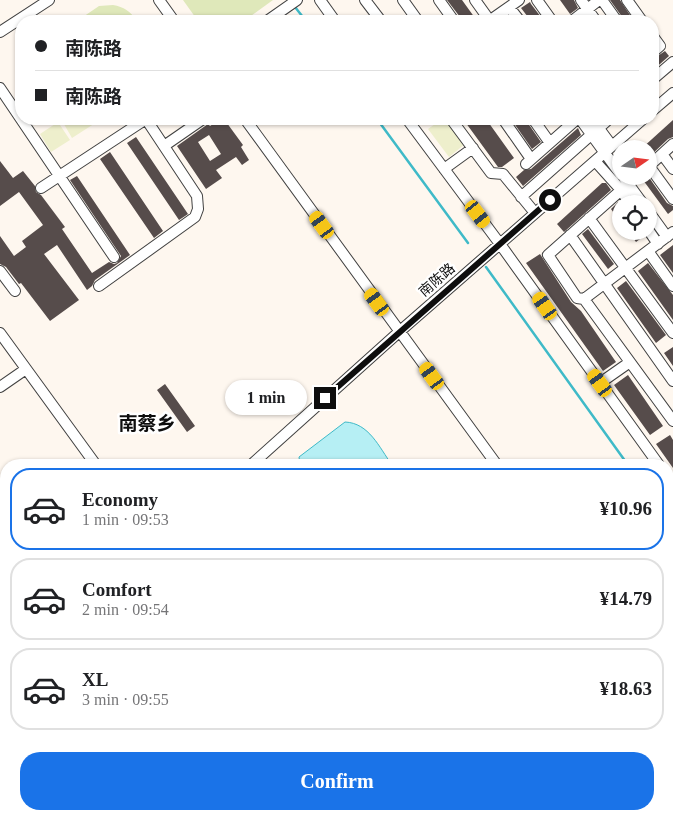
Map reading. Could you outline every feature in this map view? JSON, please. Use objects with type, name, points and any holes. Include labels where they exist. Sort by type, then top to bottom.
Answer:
[{"type":"street","points":[[26,15],[49,0]]},
{"type":"street","points":[[159,0],[170,15]]},
{"type":"street","points":[[276,15],[297,0]]},
{"type":"street","points":[[320,0],[331,15]]},
{"type":"street","points":[[365,0],[376,15]]},
{"type":"street","points":[[403,0],[414,15]]},
{"type":"street","points":[[439,0],[450,15]]},
{"type":"street","points":[[475,0],[486,15]]},
{"type":"street","points":[[537,0],[548,15]]},
{"type":"street","points":[[581,0],[592,15]]},
{"type":"street","points":[[580,15],[600,0],[612,15]]},
{"type":"street","points":[[627,0],[638,15]]},
{"type":"street","points":[[0,32],[15,22]]},
{"type":"street","points":[[659,74],[673,62]]},
{"type":"street","points":[[0,88],[15,110]]},
{"type":"street","points":[[659,105],[673,93]]},
{"type":"street","points":[[25,125],[114,257]]},
{"type":"street","points":[[41,188],[137,125]]},
{"type":"street","points":[[99,286],[195,217],[197,213],[199,204],[197,196],[150,125]]},
{"type":"street","points":[[164,146],[194,125]]},
{"type":"street","points":[[249,125],[492,459]]},
{"type":"street","points":[[412,125],[655,459]]},
{"type":"street","points":[[456,125],[490,173],[503,174],[535,213]]},
{"type":"street","points":[[507,125],[529,162],[572,125]]},
{"type":"street","points":[[537,125],[550,143]]},
{"type":"street","points":[[587,125],[595,131],[612,156]]},
{"type":"street","points":[[594,125],[595,131]]},
{"type":"street","points":[[522,197],[602,125]]},
{"type":"street","name":"南陈路","points":[[258,459],[399,332],[636,125]]},
{"type":"street","points":[[658,158],[673,144]]},
{"type":"street","points":[[444,169],[472,148]]},
{"type":"street","points":[[662,154],[673,169]]},
{"type":"street","points":[[595,161],[612,173]]},
{"type":"street","points":[[658,178],[673,199]]},
{"type":"street","points":[[619,185],[589,218],[548,255],[577,298],[584,299],[672,233],[657,219]]},
{"type":"street","points":[[626,185],[635,195]]},
{"type":"street","points":[[589,218],[673,333]]},
{"type":"street","points":[[570,235],[673,381]]},
{"type":"street","points":[[655,240],[658,244]]},
{"type":"street","points":[[648,251],[673,286]]},
{"type":"street","points":[[2,276],[15,291]]},
{"type":"street","points":[[584,299],[673,421],[673,427]]},
{"type":"street","points":[[0,333],[92,459]]},
{"type":"street","points":[[600,383],[630,362]]},
{"type":"street","points":[[0,387],[26,369]]},
{"type":"green space","points":[[183,0],[273,0],[252,15],[194,15]]},
{"type":"green space","points":[[113,5],[126,10],[132,15],[86,15],[99,6]]},
{"type":"green space","points":[[54,125],[60,125],[70,140],[51,152],[40,134]]},
{"type":"green space","points":[[64,125],[92,125],[72,138]]},
{"type":"green space","points":[[434,125],[451,125],[465,144],[449,157],[428,129]]},
{"type":"water","points":[[345,422],[353,423],[367,431],[388,459],[299,459],[299,457]]},
{"type":"building","points":[[447,0],[462,0],[473,15],[458,15]]},
{"type":"building","points":[[560,0],[574,0],[578,8],[570,14]]},
{"type":"building","points":[[610,0],[620,0],[630,15],[621,15]]},
{"type":"building","points":[[530,2],[539,15],[526,15],[521,8]]},
{"type":"building","points":[[665,51],[669,56],[659,65],[659,55]]},
{"type":"building","points":[[673,120],[673,137],[658,148],[658,140],[651,140]]},
{"type":"building","points":[[209,125],[228,125],[243,145],[241,147],[249,160],[242,165],[236,157],[216,170],[222,178],[206,189],[177,146]],"holes":[[[209,135],[221,154],[210,161],[198,142]]]},
{"type":"building","points":[[467,125],[490,125],[514,158],[502,167],[498,167]]},
{"type":"building","points":[[515,125],[529,125],[541,142],[532,149]]},
{"type":"building","points":[[578,128],[581,135],[523,186],[516,177],[524,170],[531,169]]},
{"type":"building","points":[[136,137],[188,214],[179,220],[127,143]]},
{"type":"building","points":[[110,152],[163,231],[154,238],[100,159]]},
{"type":"building","points":[[0,161],[13,178],[23,171],[35,186],[36,192],[41,195],[65,227],[62,229],[92,273],[109,262],[117,263],[121,256],[70,180],[77,176],[130,255],[95,280],[87,290],[57,245],[44,254],[79,300],[50,321],[21,283],[19,284],[6,267],[0,264],[0,236],[14,256],[26,247],[22,241],[43,225],[19,192],[0,206]]},
{"type":"building","points":[[602,183],[606,183],[611,190],[564,232],[557,224]]},
{"type":"building","points":[[647,185],[654,185],[667,203],[673,206],[673,210],[668,214],[657,199],[657,195],[654,195]]},
{"type":"building","points":[[588,229],[614,264],[608,269],[582,234]]},
{"type":"building","points":[[673,245],[673,273],[660,255]]},
{"type":"building","points":[[540,254],[571,302],[581,311],[616,362],[603,371],[526,263]]},
{"type":"building","points":[[648,263],[673,295],[673,320],[638,271]]},
{"type":"building","points":[[626,281],[666,335],[656,343],[617,288]]},
{"type":"building","points":[[673,347],[673,366],[664,353]]},
{"type":"building","points":[[628,375],[663,426],[650,435],[614,385]]},
{"type":"building","points":[[165,384],[195,426],[187,432],[157,390]]},
{"type":"building","points":[[670,435],[673,440],[673,459],[667,459],[656,444]]},
{"type":"waterway","points":[[295,7],[301,15]]},
{"type":"waterway","points":[[381,125],[468,243]]},
{"type":"waterway","points":[[486,267],[624,459]]},
{"type":"district","name":"南蔡乡","points":[[147,423]]},
{"type":"route","points":[[325,398],[550,200]]}]
